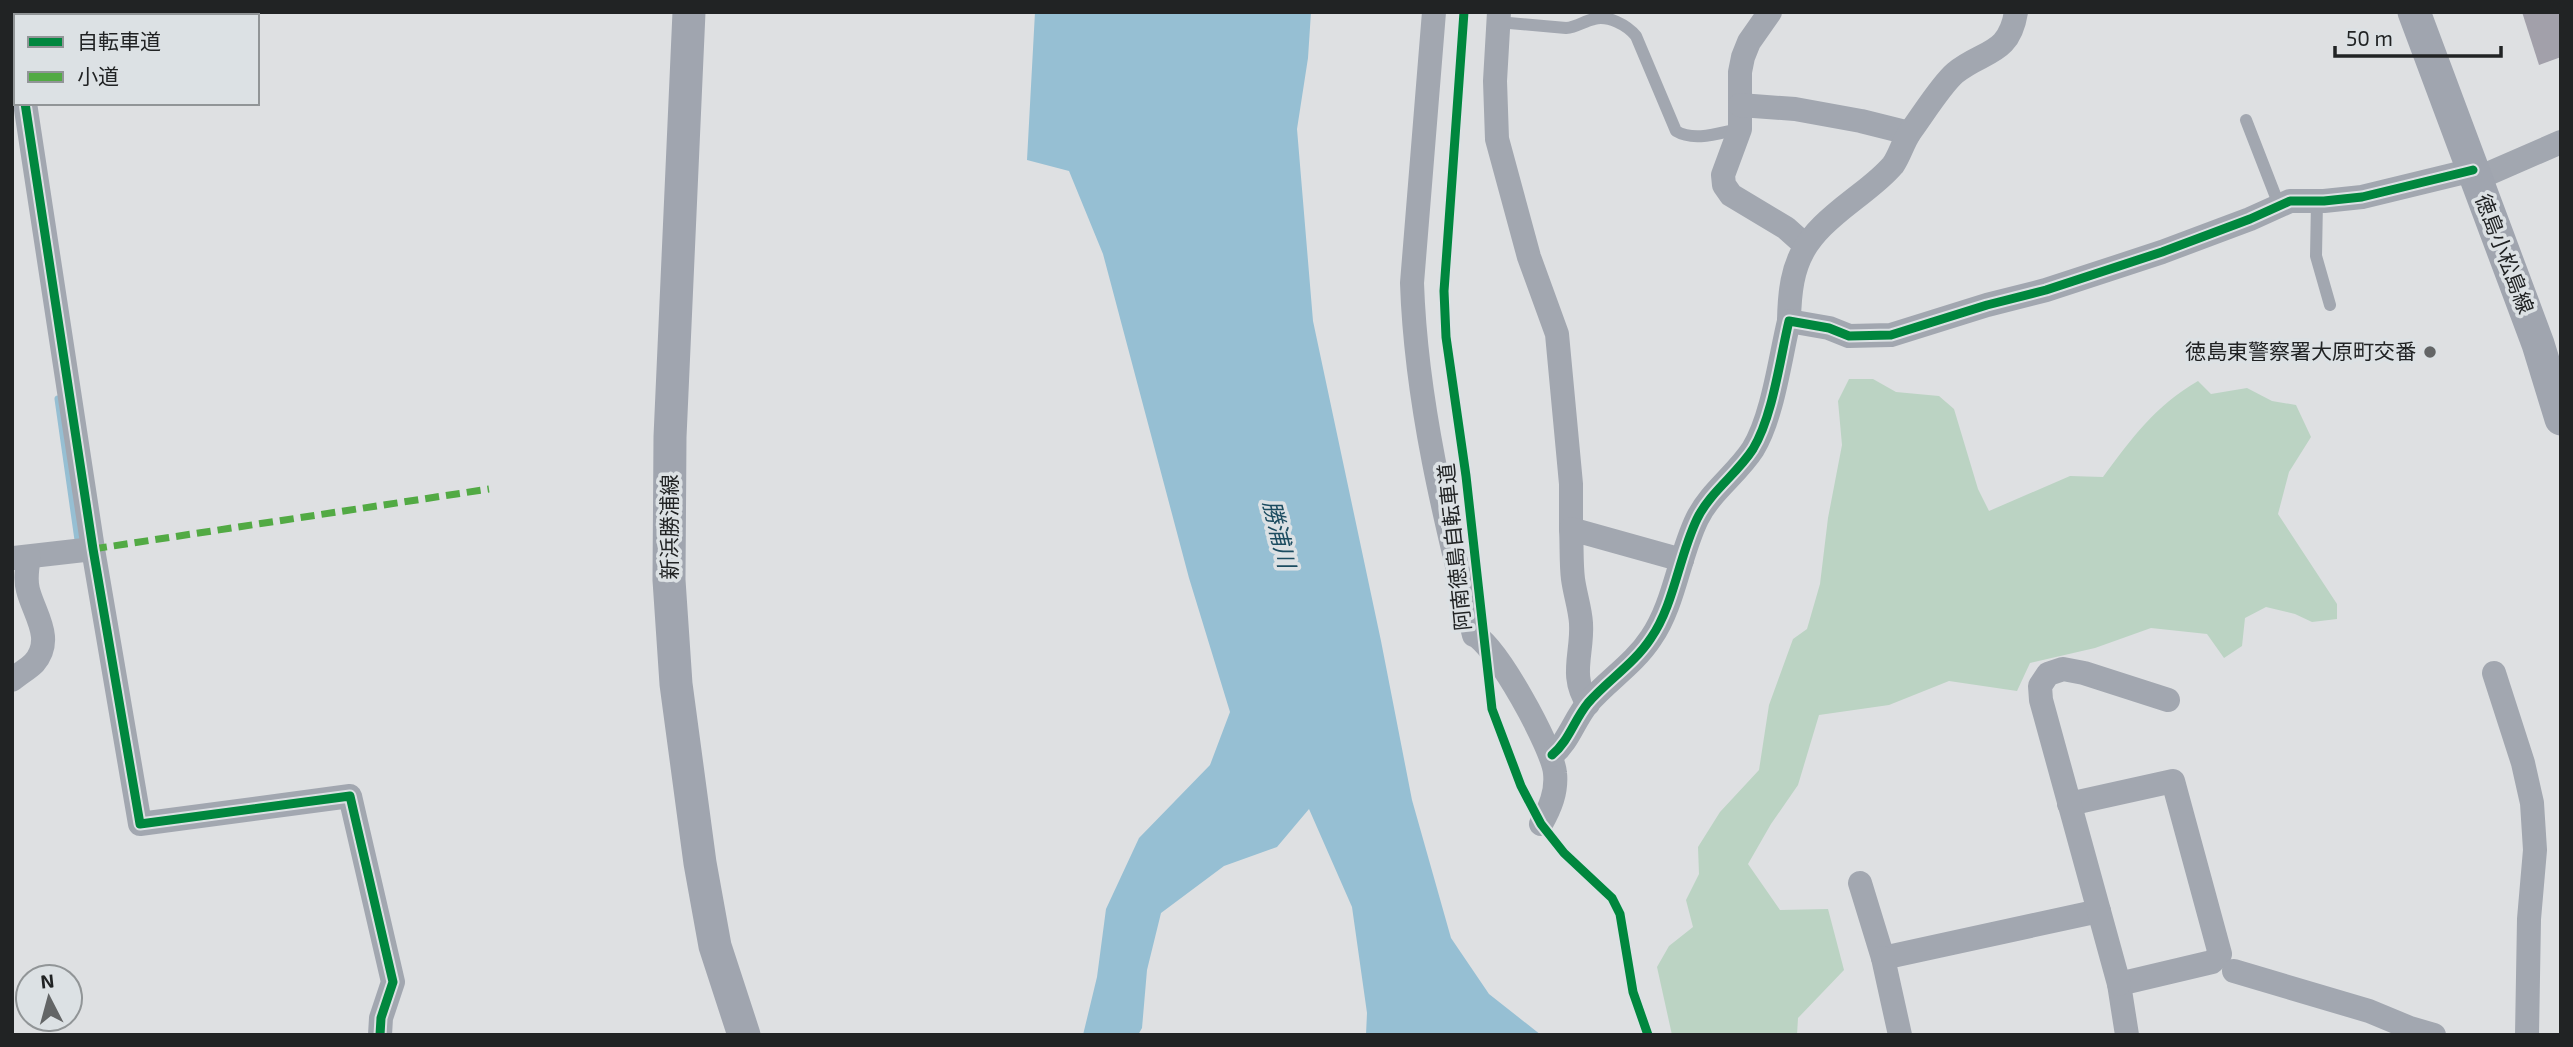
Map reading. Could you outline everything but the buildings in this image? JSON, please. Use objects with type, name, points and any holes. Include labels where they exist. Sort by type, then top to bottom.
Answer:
[{"type":"main road","name":"新浜勝浦線","points":[[689,12],[670,437],[669,580],[676,684],[700,863],[715,946],[744,1035]]},
{"type":"main road","name":"徳島小松島線","points":[[2414,12],[2538,344],[2561,419]]},
{"type":"street","points":[[1434,12],[1412,283],[1413,321],[1422,397],[1439,488],[1474,635],[1482,638],[1510,680],[1552,755],[1556,774],[1554,798],[1541,824]]},
{"type":"street","points":[[1770,12],[1749,42],[1743,57],[1740,72],[1740,117],[1723,175],[1724,185],[1731,195],[1786,228],[1805,245]]},
{"type":"street","points":[[1552,755],[1562,747],[1588,704],[1634,661],[1653,636],[1682,560],[1686,541],[1702,510],[1742,465],[1755,445],[1767,413],[1789,320],[1789,294],[1793,276],[1805,245],[1829,219],[1876,183],[1894,163],[1909,133],[1955,73],[1999,48],[2013,26],[2016,12]]},
{"type":"street","points":[[1499,17],[1495,81],[1497,139],[1529,257],[1557,334],[1571,484],[1573,578],[1581,629],[1577,663],[1579,690],[1588,704]]},
{"type":"street","points":[[25,105],[93,549],[140,824],[350,796],[393,982],[382,1018],[380,1035]]},
{"type":"street","points":[[1740,117],[1795,109],[1909,133]]},
{"type":"street","points":[[1789,320],[1829,328],[1849,336],[1879,336],[1903,332],[2162,252],[2290,201],[2362,197],[2475,175],[2561,142]]},
{"type":"street","points":[[1571,529],[1682,560]]},
{"type":"street","points":[[12,680],[35,662],[43,643],[43,627],[28,591],[20,558],[93,549]]},
{"type":"street","points":[[2124,1034],[2119,984],[2041,700],[2040,686],[2048,674],[2063,669],[2084,673],[2168,700]]},
{"type":"street","points":[[2494,673],[2523,763],[2532,803],[2535,850],[2529,919],[2527,1035]]},
{"type":"street","points":[[2069,804],[2174,781],[2220,954],[2212,962],[2119,984]]},
{"type":"street","points":[[1860,883],[1883,958],[1900,1035]]},
{"type":"street","points":[[1883,958],[2099,911]]},
{"type":"street","points":[[2234,971],[2369,1011],[2434,1035]]},
{"type":"lane","points":[[1499,17],[1566,28],[1602,18],[1628,27],[1636,36],[1676,131],[1684,136],[1699,137],[1740,117]]},
{"type":"lane","points":[[2246,120],[2279,205]]},
{"type":"lane","points":[[2317,201],[2316,256],[2330,305]]},
{"type":"green space","points":[[1849,379],[1873,379],[1896,392],[1939,396],[1954,409],[1978,489],[1989,511],[2070,476],[2103,477],[2134,436],[2157,412],[2198,381],[2211,394],[2247,388],[2272,401],[2296,405],[2311,437],[2289,472],[2278,514],[2337,604],[2337,619],[2312,622],[2295,614],[2266,607],[2245,618],[2242,646],[2224,658],[2207,634],[2151,628],[2095,648],[2030,663],[2017,691],[1949,681],[1889,705],[1819,715],[1798,785],[1748,864],[1780,910],[1828,909],[1844,970],[1798,1018],[1797,1035],[1672,1035],[1657,967],[1669,946],[1693,927],[1686,900],[1699,874],[1698,847],[1720,812],[1759,770],[1769,705],[1793,639],[1807,629],[1820,584],[1828,518],[1842,445],[1838,401]]},
{"type":"water","name":"勝浦川","points":[[1035,12],[1311,12],[1308,58],[1297,129],[1313,321],[1412,800],[1451,938],[1489,994],[1541,1035],[1366,1035],[1367,1013],[1352,907],[1309,809],[1277,847],[1224,866],[1161,913],[1147,970],[1142,1028],[1138,1035],[1083,1035],[1097,977],[1106,909],[1139,838],[1210,765],[1230,712],[1189,578],[1103,254],[1069,171],[1027,160]]},
{"type":"waterway","points":[[12,91],[14,102]]},
{"type":"waterway","points":[[58,399],[79,547]]},
{"type":"marked path","points":[[50,14],[62,12]]},
{"type":"marked path","points":[[93,549],[489,489]]},
{"type":"cycle path","name":"阿南徳島自転車道","points":[[1464,12],[1444,291],[1446,337],[1466,476],[1492,709],[1521,786],[1541,824],[1564,853],[1612,898],[1620,914],[1633,992],[1648,1035]]},
{"type":"cycle path","points":[[25,105],[93,549],[140,824],[350,796],[393,982],[381,1018],[380,1035]]},
{"type":"cycle path","points":[[1552,755],[1563,743],[1588,703],[1637,656],[1659,625],[1702,509],[1747,458],[1760,436],[1771,404],[1789,321],[1829,328],[1849,336],[1891,335],[2046,290],[2162,252],[2290,201],[2362,197],[2473,170]]},
{"type":"place","name":"徳島東警察署大原町交番","points":[[2430,352]]}]
